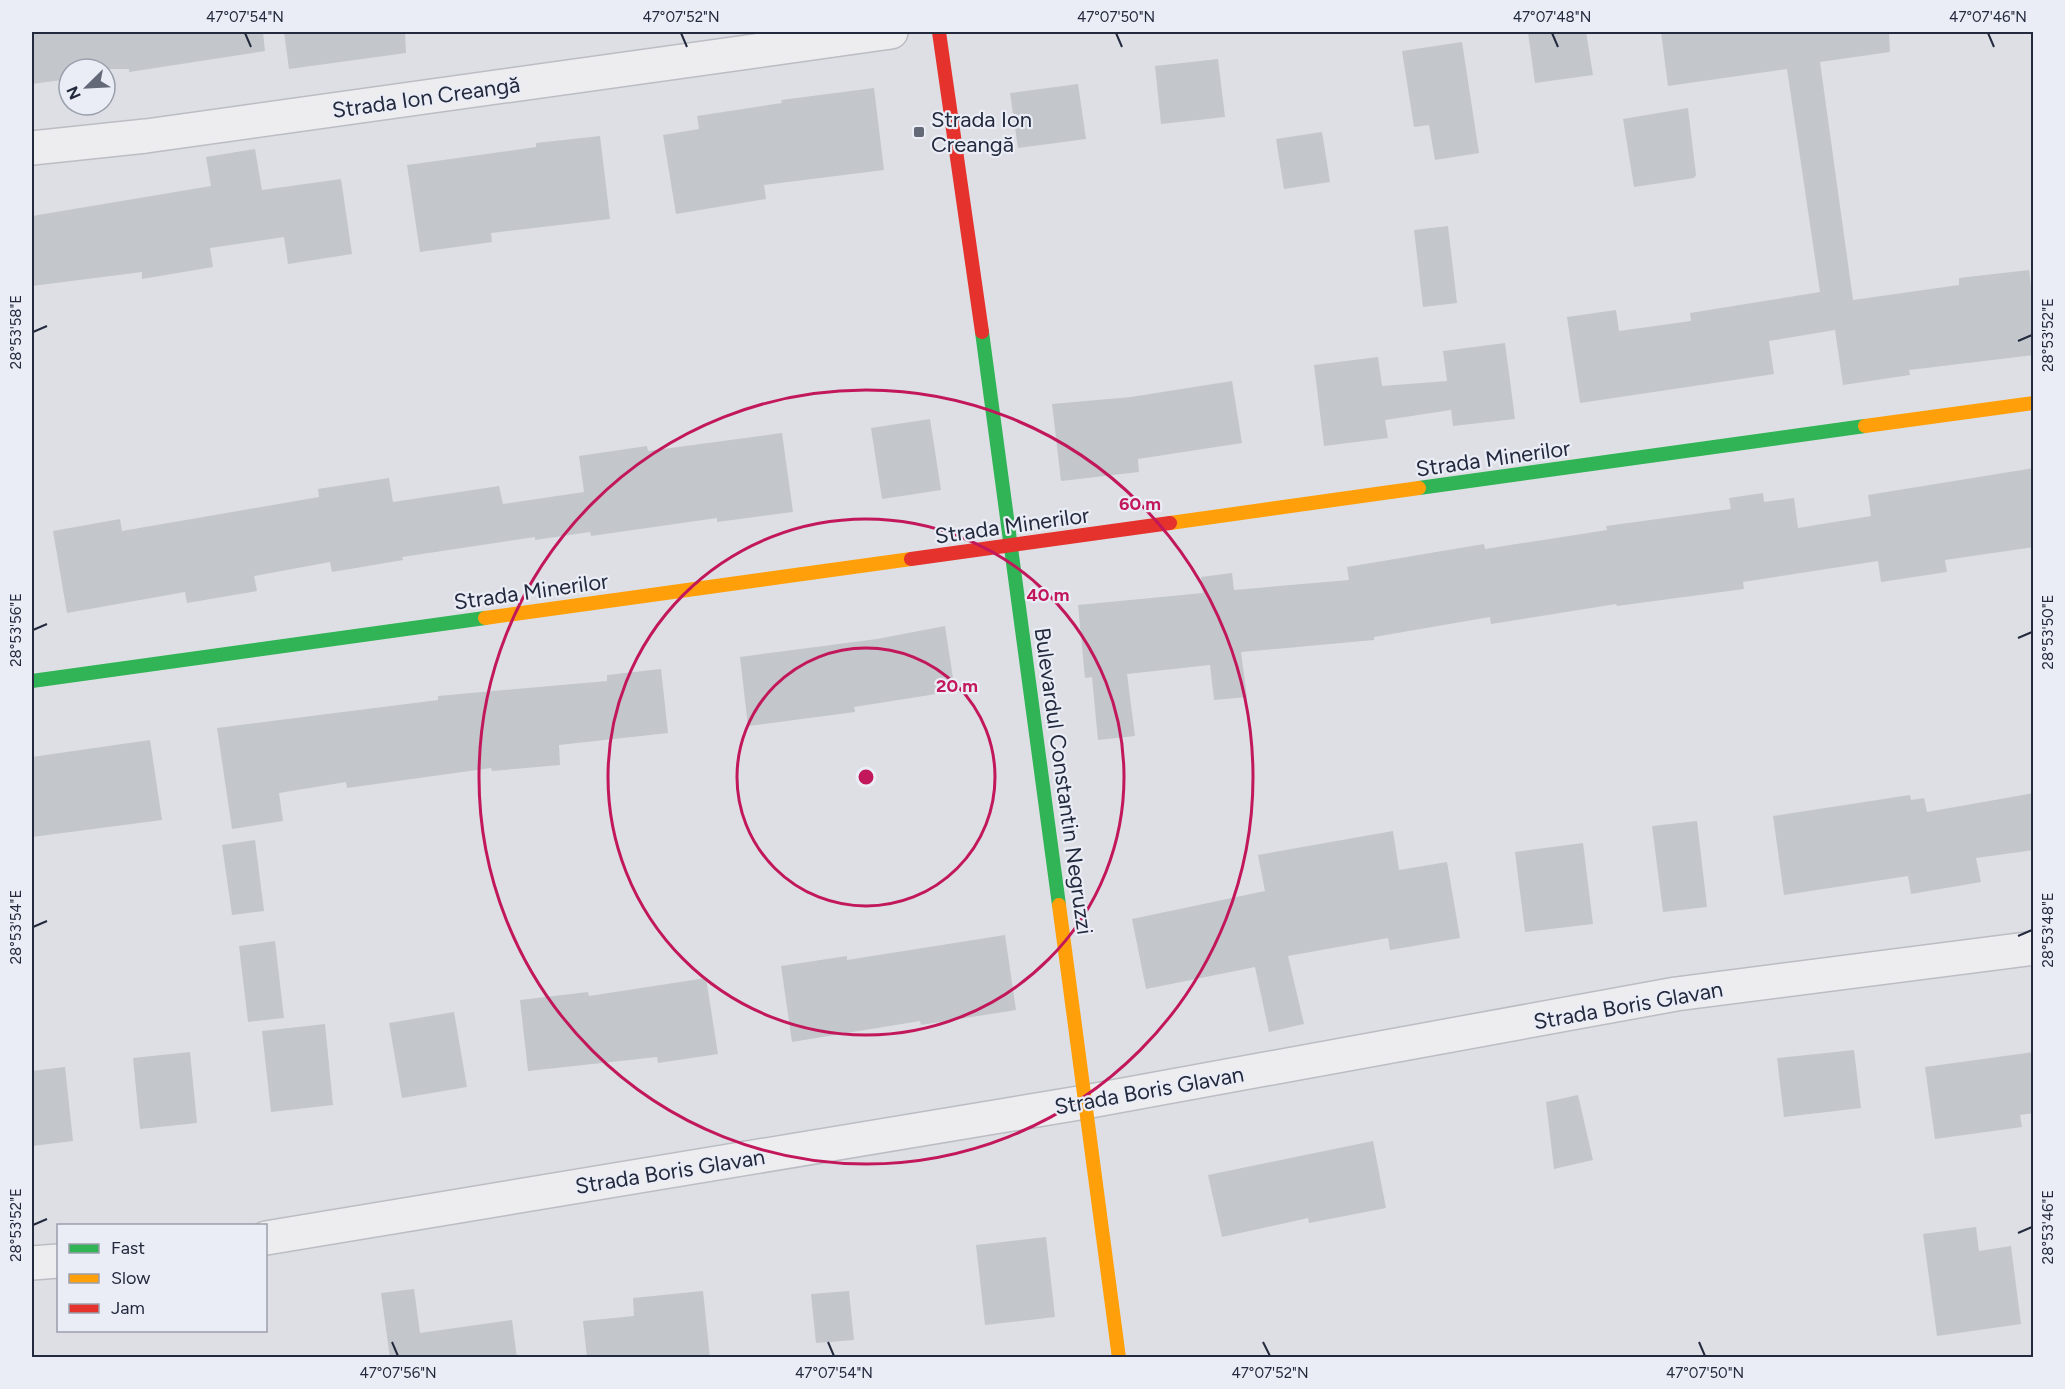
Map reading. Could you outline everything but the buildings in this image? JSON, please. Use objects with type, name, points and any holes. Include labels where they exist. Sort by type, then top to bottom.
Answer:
[{"type":"street","name":"Strada Ion Creangă","points":[[32,148],[146,136],[891,32]]},
{"type":"street","name":"Bulevardul Constantin Negruzzi","points":[[939,32],[1012,546],[1119,1358]]},
{"type":"street","name":"Strada Minerilor","points":[[32,681],[2034,403]]},
{"type":"street","name":"Strada Boris Glavan","points":[[267,1238],[1085,1102],[1676,994],[2034,948]]},
{"type":"street","points":[[32,1263],[57,1261]]},
{"type":"traffic: fast","points":[[982,332],[1059,905]]},
{"type":"traffic: fast","points":[[1419,488],[1865,426]]},
{"type":"traffic: fast","points":[[32,681],[485,618]]},
{"type":"traffic: slow","points":[[1865,426],[2034,403]]},
{"type":"traffic: slow","points":[[1170,523],[1419,488]]},
{"type":"traffic: slow","points":[[485,618],[911,559]]},
{"type":"traffic: slow","points":[[1059,905],[1119,1358]]},
{"type":"traffic: jam","points":[[939,32],[982,332]]},
{"type":"traffic: jam","points":[[911,559],[1170,523]]},
{"type":"place","name":"Strada Ion Creangă","points":[[919,132]]}]
